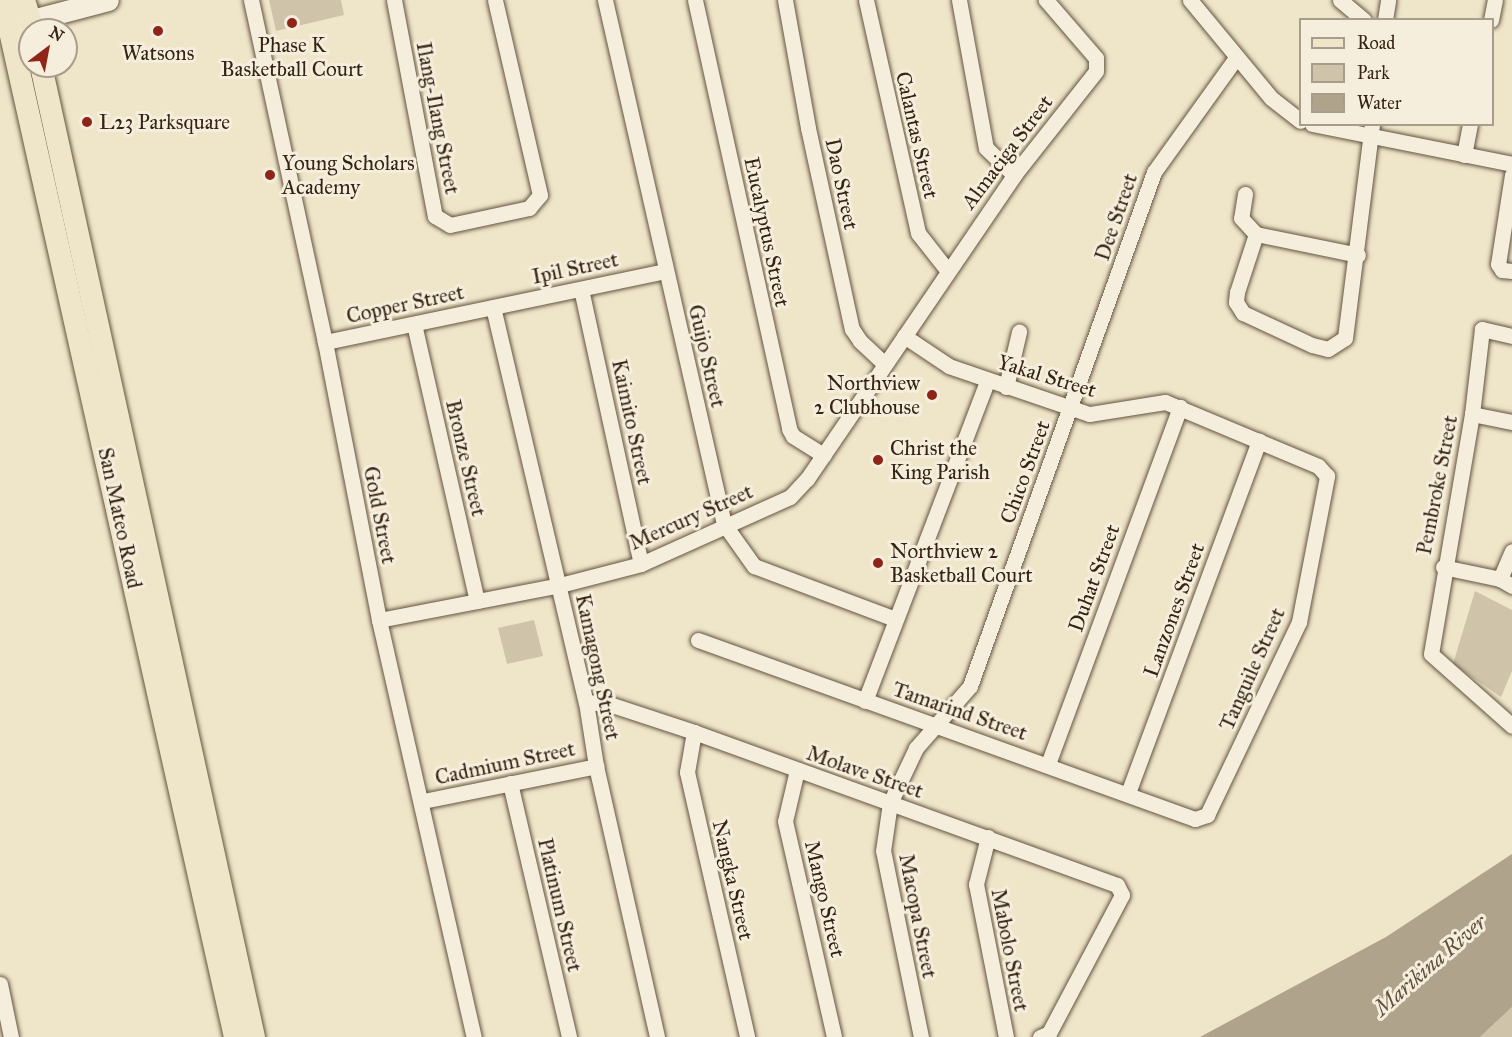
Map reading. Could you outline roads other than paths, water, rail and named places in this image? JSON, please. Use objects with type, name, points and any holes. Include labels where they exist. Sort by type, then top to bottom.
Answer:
[{"type":"main road","name":"San Mateo Road","points":[[3,0],[18,24]]},
{"type":"main road","name":"San Mateo Road","points":[[21,18],[24,0]]},
{"type":"main road","name":"San Mateo Road","points":[[30,78],[235,1037]]},
{"type":"main road","name":"San Mateo Road","points":[[44,78],[254,1037]]},
{"type":"street","points":[[46,18],[108,0]]},
{"type":"street","name":"Gold Street","points":[[251,0],[325,342],[379,620],[423,801],[474,1037]]},
{"type":"street","name":"Ilang-Ilang Street","points":[[394,0],[435,216],[450,225],[529,208],[540,195],[495,0]]},
{"type":"street","name":"Guijo Street","points":[[604,0],[724,524],[754,566],[894,619]]},
{"type":"street","name":"Eucalyptus Street","points":[[695,0],[789,429],[793,436],[824,455]]},
{"type":"street","name":"Dao Street","points":[[785,0],[808,128],[852,329],[860,341],[885,364]]},
{"type":"street","name":"Calantas Street","points":[[866,0],[918,233],[947,270]]},
{"type":"street","points":[[959,0],[986,148],[1014,175]]},
{"type":"street","name":"Almaciga Street","points":[[904,336],[1014,175],[1099,64],[1046,0]]},
{"type":"street","points":[[1190,0],[1236,58],[1277,103],[1299,120]]},
{"type":"street","points":[[1340,0],[1362,18]]},
{"type":"street","points":[[1385,18],[1388,0]]},
{"type":"street","points":[[1491,18],[1495,0]]},
{"type":"street","name":"Dee Street","points":[[1071,409],[1154,172],[1236,58]]},
{"type":"street","points":[[1329,126],[1371,131],[1464,155],[1512,164]]},
{"type":"street","points":[[1464,155],[1470,126]]},
{"type":"street","points":[[1256,234],[1237,292],[1236,302],[1243,313],[1329,349],[1345,338],[1358,255],[1371,131]]},
{"type":"street","points":[[1512,175],[1498,264],[1502,270],[1512,271]]},
{"type":"street","points":[[1245,194],[1241,218],[1256,234],[1358,255]]},
{"type":"street","name":"Ipil Street","points":[[493,307],[666,271]]},
{"type":"street","name":"Kaimito Street","points":[[581,289],[641,564]]},
{"type":"street","name":"Copper Street","points":[[325,342],[493,307]]},
{"type":"street","name":"Kamagong Street","points":[[493,307],[560,585],[586,702],[596,766],[657,1037]]},
{"type":"street","name":"Bronze Street","points":[[414,324],[477,601]]},
{"type":"street","name":"Pembroke Street","points":[[1512,336],[1482,329],[1473,414],[1443,567],[1431,648],[1434,660],[1512,726]]},
{"type":"street","points":[[1006,387],[1019,332]]},
{"type":"street","name":"Mercury Street","points":[[379,620],[560,585],[641,564],[724,524],[790,497],[824,455],[904,336]]},
{"type":"street","name":"Yakal Street","points":[[904,336],[949,366],[1071,409],[1101,414],[1165,402],[1318,466]]},
{"type":"street","points":[[865,701],[894,619],[987,381]]},
{"type":"street","name":"Duhat Street","points":[[1048,764],[1180,407]]},
{"type":"street","name":"Chico Street","points":[[890,803],[916,748],[970,686],[1071,409]]},
{"type":"street","points":[[1473,414],[1512,422]]},
{"type":"street","name":"Lanzones Street","points":[[1128,794],[1259,441]]},
{"type":"street","name":"Tanguile Street","points":[[1207,815],[1299,622],[1326,487],[1327,476],[1318,466]]},
{"type":"street","points":[[1443,567],[1506,582],[1512,551]]},
{"type":"street","name":"Tamarind Street","points":[[698,640],[1048,764],[1195,819],[1207,815]]},
{"type":"street","name":"Molave Street","points":[[586,702],[609,704],[694,732],[1117,885],[1122,895],[1044,1035]]},
{"type":"street","name":"Nangka Street","points":[[694,732],[687,772],[747,1037]]},
{"type":"street","name":"Cadmium Street","points":[[423,801],[596,766]]},
{"type":"street","name":"Mango Street","points":[[797,770],[785,821],[834,1037]]},
{"type":"street","name":"Platinum Street","points":[[510,783],[569,1037]]},
{"type":"street","name":"Macopa Street","points":[[890,803],[883,851],[921,1037]]},
{"type":"street","name":"Mabolo Street","points":[[988,837],[976,884],[1006,1037]]},
{"type":"street","points":[[0,984],[11,1037]]},
{"type":"water","name":"Marikina River","points":[[1512,854],[1512,1007],[1480,1037],[1200,1037],[1386,937]]},
{"type":"place","name":"Phase K Basketball Court","points":[[292,23]]},
{"type":"place","name":"Watsons","points":[[158,31]]},
{"type":"place","name":"L23 Parksquare","points":[[87,122]]},
{"type":"place","name":"Young Scholars Academy","points":[[270,175]]},
{"type":"place","name":"Northview 2 Clubhouse","points":[[932,395]]},
{"type":"place","name":"Christ the King Parish","points":[[878,460]]},
{"type":"place","name":"Northview 2 Basketball Court","points":[[878,563]]}]
